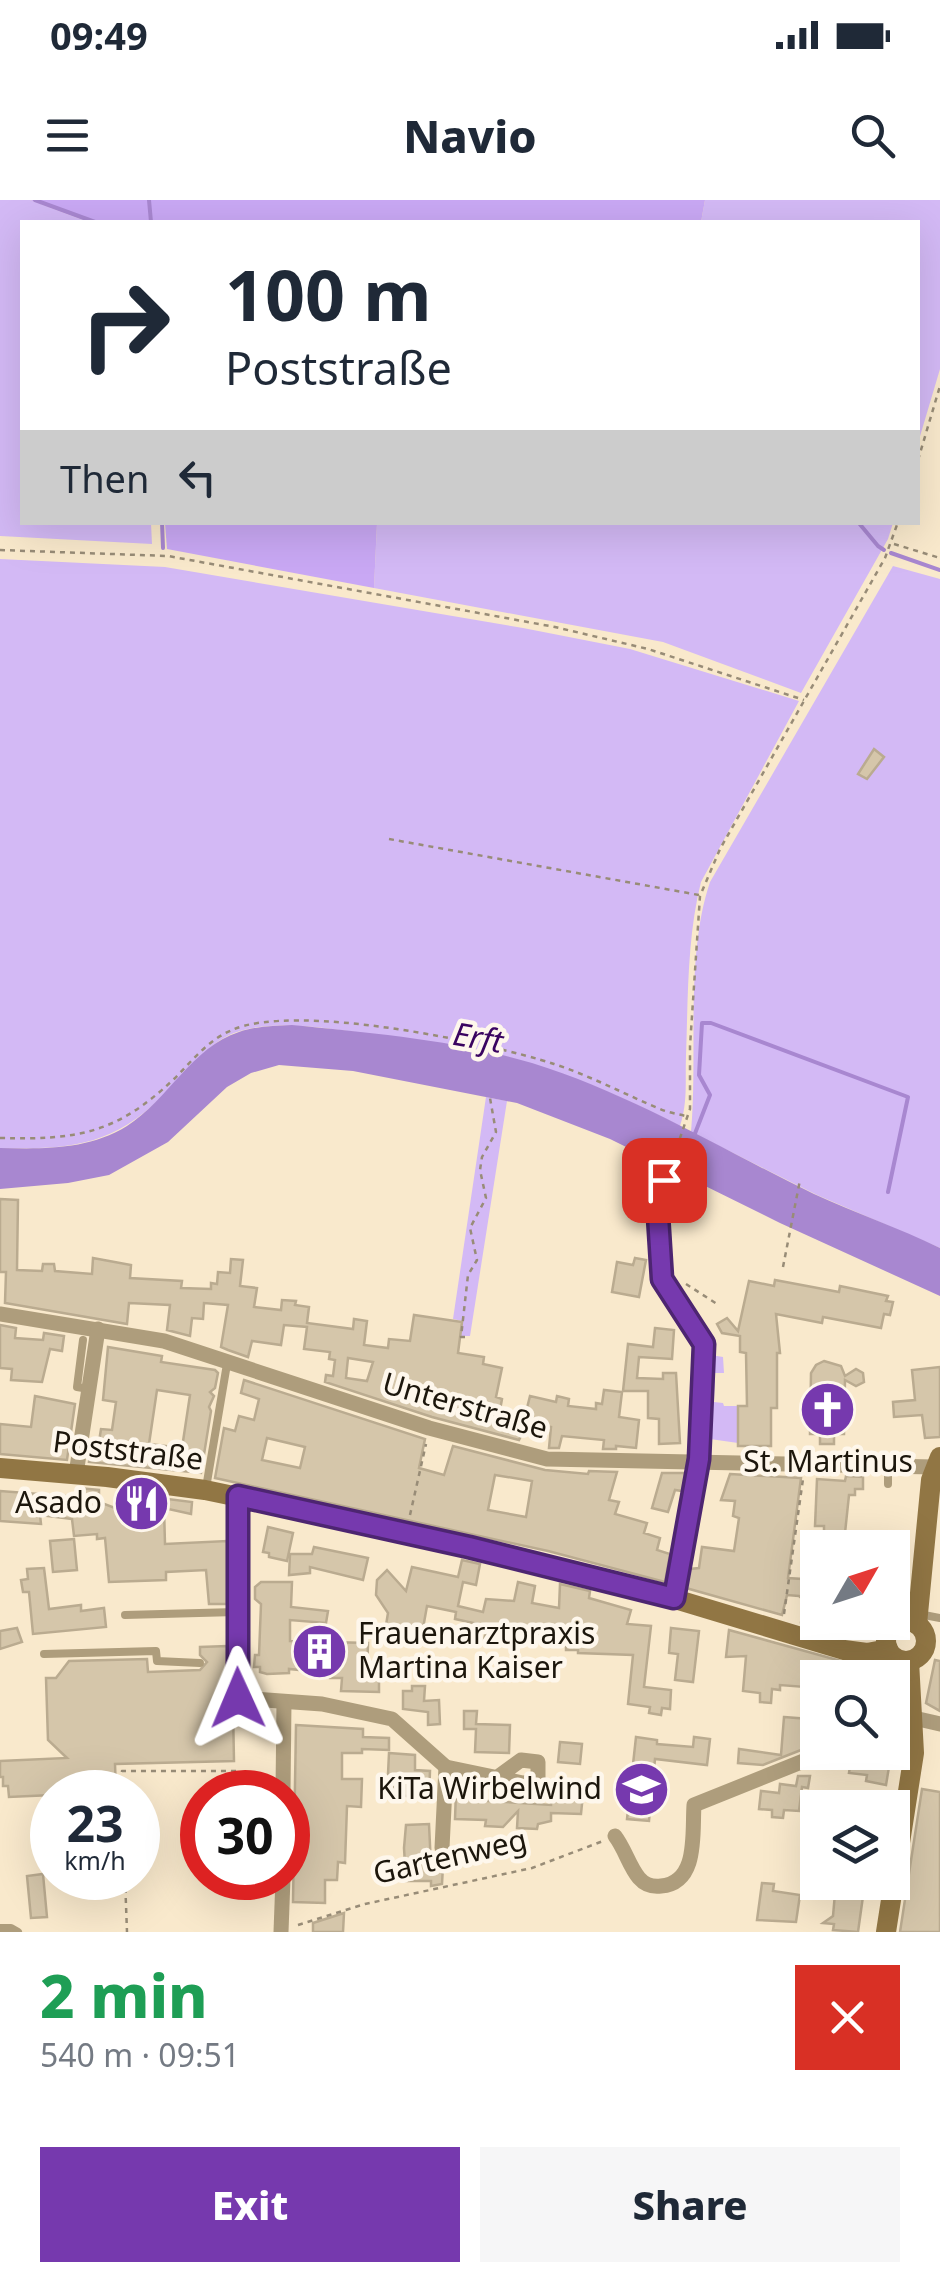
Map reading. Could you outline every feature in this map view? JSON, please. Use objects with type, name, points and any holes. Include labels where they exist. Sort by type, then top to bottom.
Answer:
[{"type":"street","points":[[664,1180],[658,1216],[662,1279],[704,1344],[699,1459],[674,1598]]},
{"type":"street","name":"Unterstraße","points":[[0,1314],[164,1340],[430,1428],[547,1458],[937,1462]]},
{"type":"street","points":[[76,1474],[98,1329]]},
{"type":"street","points":[[910,1660],[925,1647],[918,1619],[937,1462]]},
{"type":"street","name":"Poststraße","points":[[0,1468],[238,1496],[406,1532],[674,1598],[800,1637]]},
{"type":"street","points":[[238,1496],[232,1662],[238,1698],[322,1704],[392,1720],[446,1766],[499,1776]]},
{"type":"street","points":[[910,1620],[918,1619]]},
{"type":"street","name":"Poststraße","points":[[811,1640],[867,1653],[880,1640]]},
{"type":"street","points":[[886,1640],[896,1658],[905,1660]]},
{"type":"street","points":[[886,1932],[914,1756],[910,1672]]},
{"type":"street","points":[[283,1770],[284,1702]]},
{"type":"street","points":[[910,1719],[940,1724]]},
{"type":"street","points":[[615,1836],[642,1882],[656,1886],[673,1883],[688,1867],[694,1805],[800,1762]]},
{"type":"street","points":[[442,1848],[446,1766]]},
{"type":"street","points":[[281,1931],[282,1900]]},
{"type":"lane","points":[[83,1340],[77,1387],[89,1388]]},
{"type":"lane","points":[[205,1490],[228,1359]]},
{"type":"lane","points":[[888,1464],[888,1484]]},
{"type":"lane","points":[[125,1616],[236,1612]]},
{"type":"lane","points":[[918,1619],[940,1618]]},
{"type":"lane","points":[[44,1654],[156,1651],[157,1661],[200,1663]]},
{"type":"lane","points":[[0,1928],[18,1932]]},
{"type":"path","points":[[920,453],[940,386]]},
{"type":"path","points":[[664,1180],[689,1117],[700,896],[714,860],[892,544],[897,525]]},
{"type":"path","points":[[892,544],[940,558]]},
{"type":"path","points":[[0,550],[168,556],[587,633],[804,700]]},
{"type":"path","points":[[390,839],[700,896]]},
{"type":"path","points":[[0,1138],[66,1137],[101,1129],[154,1096],[213,1040],[246,1025],[284,1018],[375,1028],[512,1052],[689,1117]]},
{"type":"path","points":[[465,1337],[461,1337],[468,1275],[476,1260],[470,1228],[486,1198],[480,1164],[496,1132],[490,1098]]},
{"type":"path","points":[[783,1267],[800,1180]]},
{"type":"path","points":[[686,1284],[717,1304]]},
{"type":"path","points":[[406,1532],[430,1428]]},
{"type":"path","points":[[780,1631],[804,1462]]},
{"type":"path","name":"Gartenweg","points":[[281,1931],[365,1904],[532,1868],[615,1836]]},
{"type":"path","points":[[126,1900],[127,1932]]},
{"type":"shaded area","points":[[0,200],[30,200],[83,220],[20,220],[20,525],[151,525],[152,544],[0,536]]},
{"type":"shaded area","points":[[30,200],[705,200],[701,220],[83,220]]},
{"type":"shaded area","points":[[705,200],[940,200],[940,369],[920,436],[920,220],[701,220]]},
{"type":"shaded area","points":[[165,525],[377,525],[374,588],[167,549]]},
{"type":"shaded area","points":[[377,525],[892,525],[801,693],[663,642],[374,588]]},
{"type":"shaded area","points":[[0,559],[165,567],[523,628],[630,649],[799,701],[701,882],[691,946],[685,1099],[680,1126],[594,1086],[504,1056],[314,1027],[265,1026],[234,1033],[216,1043],[151,1106],[113,1132],[73,1145],[0,1148]]},
{"type":"shaded area","points":[[893,566],[940,579],[940,1248],[817,1195],[691,1132],[697,941],[710,882]]},
{"type":"shaded area","points":[[292,1025],[473,1048],[532,1063],[605,1090],[814,1194],[940,1248],[940,1296],[610,1139],[517,1103],[353,1071],[279,1065],[251,1073],[227,1087],[168,1142],[109,1175],[0,1189],[0,1148],[65,1146],[112,1134],[142,1115],[194,1061],[222,1039],[252,1029]]},
{"type":"shaded area","points":[[486,1097],[507,1101],[470,1336],[460,1336],[462,1321],[453,1319]]},
{"type":"shaded area","points":[[711,1355],[723,1357],[724,1373],[715,1373],[714,1402],[738,1406],[738,1443],[710,1439]]},
{"type":"building","points":[[874,749],[884,757],[867,779],[858,774]]},
{"type":"building","points":[[0,1199],[18,1200],[17,1270],[42,1271],[43,1264],[54,1264],[55,1271],[92,1274],[93,1258],[131,1265],[130,1278],[182,1281],[181,1288],[211,1289],[211,1283],[217,1284],[218,1272],[230,1273],[231,1259],[243,1260],[240,1286],[257,1288],[254,1307],[281,1310],[282,1300],[296,1301],[295,1305],[309,1307],[307,1323],[353,1329],[354,1319],[367,1321],[364,1345],[388,1348],[389,1339],[410,1341],[414,1315],[462,1322],[458,1353],[484,1357],[483,1364],[502,1368],[496,1397],[502,1399],[500,1410],[525,1416],[530,1396],[556,1402],[557,1396],[569,1399],[568,1406],[596,1409],[596,1403],[602,1404],[604,1390],[622,1392],[619,1417],[639,1420],[636,1448],[603,1449],[604,1440],[562,1436],[559,1448],[549,1448],[551,1427],[528,1422],[519,1440],[325,1382],[326,1375],[333,1376],[335,1360],[329,1359],[330,1352],[304,1349],[307,1327],[284,1325],[281,1345],[252,1341],[248,1357],[228,1350],[221,1347],[228,1305],[204,1303],[203,1319],[192,1318],[190,1336],[167,1330],[170,1305],[129,1303],[127,1324],[5,1303],[6,1272],[0,1272]],"holes":[[[348,1358],[373,1362],[367,1381],[346,1378]]]},
{"type":"building","points":[[635,1258],[646,1260],[639,1297],[612,1292],[617,1262],[633,1265]]},
{"type":"building","points":[[775,1280],[839,1292],[840,1286],[888,1296],[886,1301],[893,1302],[890,1315],[884,1314],[881,1328],[823,1317],[822,1323],[776,1314],[780,1353],[777,1408],[771,1408],[771,1446],[738,1446],[738,1406],[747,1406],[746,1353],[740,1352],[740,1336],[722,1333],[717,1324],[727,1318],[738,1331],[749,1281],[774,1286]]},
{"type":"building","points":[[0,1325],[16,1328],[15,1338],[43,1340],[44,1333],[64,1336],[62,1351],[50,1349],[42,1382],[11,1380],[12,1369],[0,1368]]},
{"type":"building","points":[[655,1328],[674,1330],[672,1359],[639,1357],[637,1378],[663,1379],[663,1373],[676,1373],[680,1443],[659,1444],[659,1419],[648,1418],[648,1391],[623,1391],[628,1344],[653,1347]]},
{"type":"building","points":[[108,1347],[162,1356],[161,1362],[215,1370],[218,1373],[215,1388],[210,1392],[214,1396],[209,1407],[201,1473],[89,1462],[91,1447],[98,1448],[101,1429],[112,1430],[116,1402],[103,1400]],"holes":[[[157,1390],[190,1395],[182,1448],[149,1444]]]},
{"type":"building","name":"St. Martinus","points":[[824,1361],[841,1366],[845,1376],[856,1369],[863,1373],[864,1382],[856,1386],[845,1380],[844,1434],[834,1434],[834,1444],[820,1444],[820,1434],[810,1434],[811,1373]]},
{"type":"building","points":[[940,1367],[940,1437],[925,1438],[922,1415],[894,1417],[893,1402],[915,1400],[912,1370]]},
{"type":"building","points":[[244,1380],[425,1439],[419,1468],[444,1475],[453,1446],[545,1470],[617,1472],[609,1500],[619,1502],[615,1514],[647,1523],[644,1533],[660,1538],[657,1550],[670,1554],[665,1582],[548,1551],[215,1478],[224,1428],[235,1431],[239,1416],[254,1420],[259,1399],[241,1393]],"holes":[[[267,1438],[305,1447],[300,1468],[262,1460]],[[495,1475],[532,1481],[526,1517],[488,1510]]]},
{"type":"building","points":[[35,1396],[75,1404],[67,1460],[0,1454],[0,1424],[31,1427]]},
{"type":"building","points":[[662,1473],[685,1473],[682,1491],[675,1490],[668,1512],[652,1508]]},
{"type":"building","points":[[730,1474],[801,1478],[788,1578],[800,1579],[800,1597],[787,1595],[782,1615],[686,1588],[690,1569],[699,1568],[702,1547],[734,1551],[739,1518],[733,1516],[735,1501],[721,1500]]},
{"type":"building","points":[[846,1476],[863,1477],[863,1489],[855,1489],[855,1495],[849,1495],[845,1530],[815,1526],[817,1479],[845,1481]]},
{"type":"building","points":[[78,1488],[99,1490],[99,1502],[120,1510],[121,1497],[128,1494],[192,1502],[191,1514],[164,1508],[165,1544],[227,1541],[227,1604],[209,1604],[206,1570],[166,1572],[166,1580],[109,1582],[105,1538],[97,1539],[97,1534],[74,1536],[72,1519],[40,1515],[41,1524],[0,1521],[0,1491],[78,1497]]},
{"type":"building","points":[[268,1527],[293,1533],[287,1561],[263,1552]]},
{"type":"building","points":[[74,1539],[77,1570],[53,1572],[50,1541]]},
{"type":"building","points":[[314,1547],[368,1558],[363,1580],[310,1567],[310,1573],[289,1575],[290,1554],[312,1554]]},
{"type":"building","points":[[462,1560],[480,1564],[476,1585],[463,1582],[458,1606],[483,1612],[486,1599],[514,1601],[518,1582],[535,1586],[532,1603],[559,1608],[560,1584],[590,1591],[589,1598],[631,1610],[627,1624],[651,1626],[644,1687],[671,1690],[670,1709],[662,1708],[661,1715],[649,1713],[650,1707],[628,1704],[633,1655],[578,1653],[566,1650],[566,1643],[503,1631],[501,1643],[484,1640],[487,1626],[455,1619],[456,1612],[427,1606],[422,1634],[386,1625],[388,1613],[376,1595],[377,1580],[387,1570],[406,1591],[412,1567],[458,1577]]},
{"type":"building","points":[[44,1568],[49,1609],[81,1605],[81,1611],[104,1608],[106,1627],[33,1634],[29,1592],[23,1592],[21,1580],[28,1579],[27,1569]]},
{"type":"building","points":[[261,1582],[292,1582],[291,1607],[328,1611],[326,1623],[290,1620],[290,1641],[368,1643],[367,1678],[379,1680],[379,1692],[341,1691],[342,1678],[330,1678],[330,1673],[289,1669],[289,1673],[267,1674],[254,1667],[255,1655],[259,1655],[261,1604],[255,1599],[255,1587]]},
{"type":"building","points":[[17,1628],[22,1642],[0,1649],[0,1631]]},
{"type":"building","points":[[671,1628],[699,1631],[693,1682],[675,1680],[678,1654],[669,1653]]},
{"type":"building","points":[[729,1630],[838,1660],[800,1660],[800,1687],[780,1685],[780,1690],[772,1689],[771,1703],[760,1702],[760,1693],[743,1691],[746,1656],[726,1657]]},
{"type":"building","points":[[227,1646],[227,1698],[233,1708],[234,1761],[115,1764],[115,1770],[30,1770],[30,1796],[9,1797],[8,1786],[3,1786],[0,1777],[0,1761],[67,1758],[48,1740],[46,1678],[56,1678],[69,1661],[147,1659],[148,1672],[200,1670],[207,1662],[200,1655],[200,1647]]},
{"type":"building","points":[[935,1660],[940,1661],[940,1711],[926,1703]]},
{"type":"building","points":[[412,1686],[425,1686],[424,1701],[439,1700],[440,1724],[428,1725],[428,1712],[403,1709],[403,1691],[412,1691]]},
{"type":"building","points":[[464,1711],[477,1711],[476,1724],[510,1725],[509,1753],[475,1752],[476,1729],[464,1729]]},
{"type":"building","points":[[784,1717],[800,1718],[800,1750],[763,1765],[738,1763],[739,1749],[781,1755]]},
{"type":"building","points":[[296,1725],[363,1729],[363,1737],[389,1738],[389,1750],[342,1753],[342,1779],[362,1779],[361,1807],[347,1806],[345,1863],[338,1862],[337,1880],[325,1880],[325,1903],[293,1902],[310,1900],[310,1770],[295,1770]]},
{"type":"building","name":"KiTa Wirbelwind","points":[[636,1737],[657,1740],[657,1744],[693,1747],[694,1737],[710,1739],[707,1765],[655,1759],[649,1821],[627,1819]]},
{"type":"building","points":[[560,1742],[582,1744],[580,1764],[558,1762]]},
{"type":"building","points":[[389,1753],[415,1755],[415,1770],[430,1771],[429,1797],[406,1796],[394,1790],[394,1780],[388,1774]]},
{"type":"building","points":[[888,1770],[886,1785],[866,1781],[867,1775],[849,1773]]},
{"type":"building","points":[[798,1776],[810,1776],[808,1788],[800,1790],[799,1811],[784,1810],[783,1818],[772,1817],[772,1810],[759,1809],[761,1791],[779,1793],[780,1784],[796,1786]]},
{"type":"building","points":[[922,1789],[940,1792],[940,1932],[900,1932],[905,1900],[910,1900],[910,1867]]},
{"type":"building","points":[[456,1791],[474,1791],[473,1800],[551,1805],[551,1794],[583,1794],[581,1814],[551,1813],[551,1821],[538,1824],[537,1829],[517,1828],[518,1811],[503,1827],[485,1826],[486,1820],[455,1819]]},
{"type":"building","points":[[429,1824],[431,1866],[443,1866],[442,1884],[431,1886],[431,1881],[406,1881],[404,1848],[406,1825]]},
{"type":"building","points":[[27,1876],[30,1876],[30,1900],[45,1900],[47,1917],[31,1918]]},
{"type":"building","points":[[762,1883],[774,1884],[773,1891],[800,1895],[796,1922],[757,1920]]},
{"type":"building","points":[[834,1900],[862,1900],[858,1932],[833,1930],[834,1924],[823,1923],[833,1916]]},
{"type":"building","points":[[344,1913],[343,1932],[313,1932],[313,1923]]},
{"type":"waterway","points":[[35,200],[90,220]]},
{"type":"waterway","points":[[149,200],[151,220]]},
{"type":"waterway","points":[[162,525],[163,548]]},
{"type":"waterway","points":[[860,525],[884,550]]},
{"type":"waterway","points":[[891,553],[940,570]]},
{"type":"waterway","points":[[694,1136],[710,1095],[699,1075],[702,1023],[711,1023],[908,1097],[888,1192]]},
{"type":"place","name":"St. Martinus","points":[[828,1410]]},
{"type":"place","name":"Asado","points":[[141,1503]]},
{"type":"place","name":"Frauenarztpraxis Martina Kaiser","points":[[319,1651]]},
{"type":"place","name":"KiTa Wirbelwind","points":[[641,1789]]},
{"type":"route","points":[[238,1698],[238,1496],[406,1532],[674,1598],[699,1459],[704,1344],[662,1279],[658,1216],[664,1180]]},
{"type":"water label","name":"Erft","points":[[478,1038]]}]
